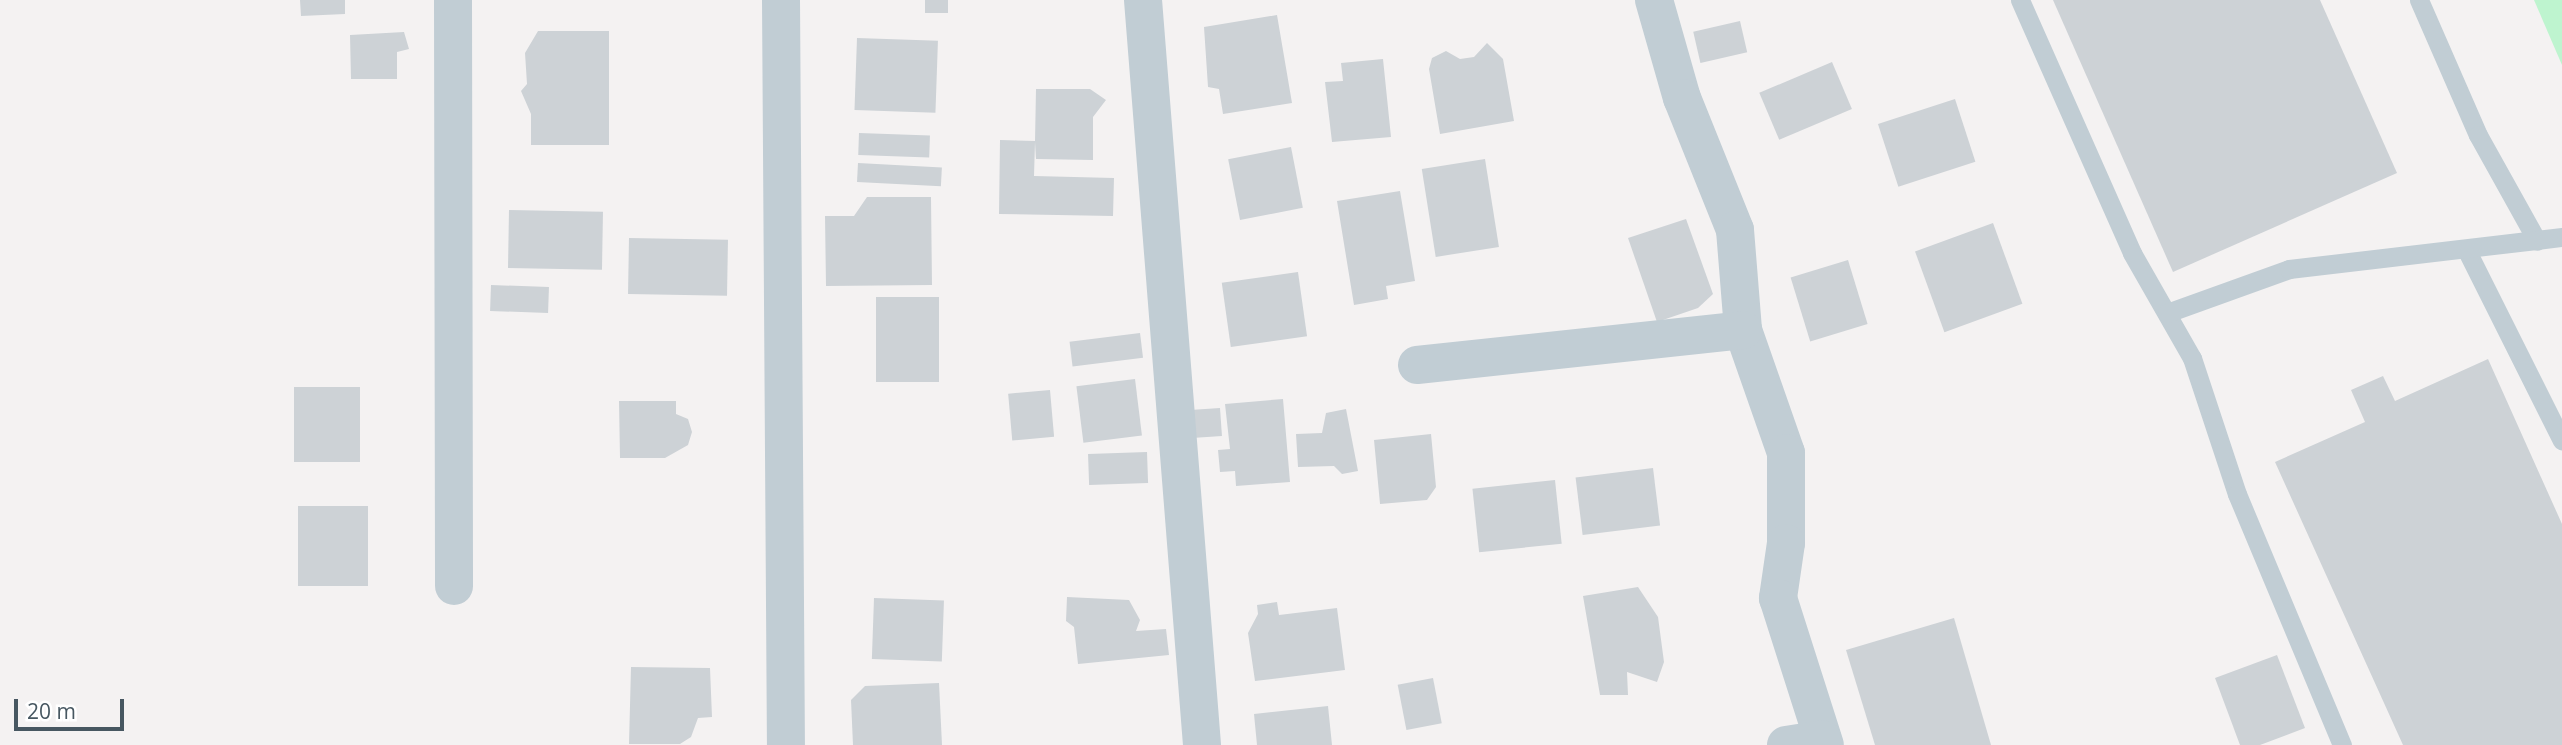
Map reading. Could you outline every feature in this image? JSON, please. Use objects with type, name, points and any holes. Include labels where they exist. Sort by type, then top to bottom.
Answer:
[{"type":"street","points":[[453,0],[454,586]]},
{"type":"street","points":[[781,0],[786,745]]},
{"type":"street","points":[[1143,0],[1202,745]]},
{"type":"street","points":[[1654,0],[1682,98],[1735,230],[1743,330],[1786,453],[1786,543],[1778,598],[1824,742],[1786,745]]},
{"type":"street","points":[[1417,365],[1743,330]]},
{"type":"lane","points":[[2020,0],[2132,253],[2192,358],[2237,494],[2342,745]]},
{"type":"lane","points":[[2419,0],[2478,135],[2537,241]]},
{"type":"lane","points":[[2167,313],[2289,269],[2467,251],[2562,237]]},
{"type":"lane","points":[[2467,251],[2562,441]]},
{"type":"green space","points":[[2534,0],[2562,0],[2562,65]]},
{"type":"building","points":[[300,0],[345,0],[345,14],[301,16]]},
{"type":"building","points":[[925,0],[948,0],[948,13],[925,13]]},
{"type":"building","points":[[2053,0],[2320,0],[2397,173],[2173,272]]},
{"type":"building","points":[[1277,15],[1292,103],[1223,114],[1219,89],[1208,87],[1204,27]]},
{"type":"building","points":[[1740,21],[1747,52],[1700,63],[1693,32]]},
{"type":"building","points":[[538,31],[609,31],[609,145],[531,145],[531,114],[521,91],[527,84],[525,53]]},
{"type":"building","points":[[404,32],[409,49],[397,52],[397,79],[351,79],[350,35]]},
{"type":"building","points":[[857,38],[938,41],[935,113],[854,110]]},
{"type":"building","points":[[1487,43],[1503,59],[1514,121],[1440,134],[1429,69],[1432,58],[1446,51],[1460,59],[1474,57]]},
{"type":"building","points":[[1383,59],[1391,137],[1332,142],[1325,82],[1343,81],[1341,63]]},
{"type":"building","points":[[1832,62],[1852,109],[1779,140],[1759,93]]},
{"type":"building","points":[[1036,89],[1090,89],[1106,100],[1093,117],[1093,160],[1036,159],[1035,142],[1034,176],[1114,178],[1113,216],[999,214],[1000,140],[1035,141]]},
{"type":"building","points":[[1955,99],[1975,162],[1898,187],[1878,124]]},
{"type":"building","points":[[859,133],[930,135],[929,157],[858,155]]},
{"type":"building","points":[[1291,147],[1303,208],[1240,220],[1228,159]]},
{"type":"building","points":[[1485,159],[1499,247],[1436,257],[1422,169]]},
{"type":"building","points":[[858,163],[942,167],[941,186],[857,182]]},
{"type":"building","points":[[1400,191],[1415,281],[1386,286],[1388,299],[1354,305],[1337,201]]},
{"type":"building","points":[[867,197],[931,197],[932,285],[826,286],[825,216],[854,216]]},
{"type":"building","points":[[509,210],[603,212],[602,270],[508,268]]},
{"type":"building","points":[[1686,219],[1713,294],[1698,308],[1657,322],[1628,238]]},
{"type":"building","points":[[1993,223],[2022,304],[1944,332],[1915,251]]},
{"type":"building","points":[[629,238],[728,240],[727,296],[628,294]]},
{"type":"building","points":[[1848,260],[1868,324],[1810,342],[1791,278]]},
{"type":"building","points":[[1298,272],[1307,336],[1231,347],[1222,283]]},
{"type":"building","points":[[491,285],[549,287],[548,313],[490,311]]},
{"type":"building","points":[[876,297],[939,297],[939,382],[876,382]]},
{"type":"building","points":[[1140,333],[1143,358],[1073,366],[1070,342]]},
{"type":"building","points":[[2488,359],[2562,524],[2562,745],[2403,745],[2275,462],[2365,422],[2351,390],[2383,376],[2395,401]]},
{"type":"building","points":[[1135,379],[1142,436],[1083,443],[1076,386]]},
{"type":"building","points":[[294,387],[360,387],[360,462],[294,462]]},
{"type":"building","points":[[1050,390],[1054,437],[1012,440],[1008,394]]},
{"type":"building","points":[[1283,399],[1290,482],[1236,486],[1235,471],[1220,472],[1218,450],[1230,449],[1225,404]]},
{"type":"building","points":[[619,401],[676,401],[676,414],[688,419],[692,432],[688,445],[665,458],[620,458]]},
{"type":"building","points":[[1220,408],[1222,436],[1192,438],[1190,410]]},
{"type":"building","points":[[1346,409],[1358,471],[1342,474],[1334,466],[1298,467],[1296,434],[1322,433],[1326,413]]},
{"type":"building","points":[[1431,434],[1436,487],[1427,500],[1380,504],[1374,440]]},
{"type":"building","points":[[1147,452],[1148,483],[1089,485],[1088,454]]},
{"type":"building","points":[[1653,468],[1660,526],[1583,535],[1576,478]]},
{"type":"building","points":[[1555,480],[1562,544],[1479,552],[1472,489]]},
{"type":"building","points":[[298,506],[368,506],[368,586],[298,586]]},
{"type":"building","points":[[1638,587],[1658,617],[1664,662],[1657,682],[1627,672],[1628,695],[1600,695],[1583,596]]},
{"type":"building","points":[[1067,597],[1129,600],[1140,620],[1136,631],[1166,629],[1169,655],[1078,664],[1074,627],[1066,621]]},
{"type":"building","points":[[874,598],[944,600],[942,661],[872,659]]},
{"type":"building","points":[[1277,602],[1279,615],[1337,608],[1345,670],[1255,681],[1248,633],[1258,614],[1257,605]]},
{"type":"building","points":[[1954,618],[1991,745],[1875,745],[1846,650]]},
{"type":"building","points":[[2277,655],[2305,728],[2260,745],[2240,745],[2215,678]]},
{"type":"building","points":[[631,667],[710,668],[712,717],[698,718],[691,737],[680,744],[629,744]]},
{"type":"building","points":[[1433,678],[1442,723],[1406,730],[1398,685]]},
{"type":"building","points":[[939,683],[942,745],[853,745],[851,700],[865,686]]},
{"type":"building","points":[[1328,706],[1332,745],[1257,745],[1254,714]]}]
